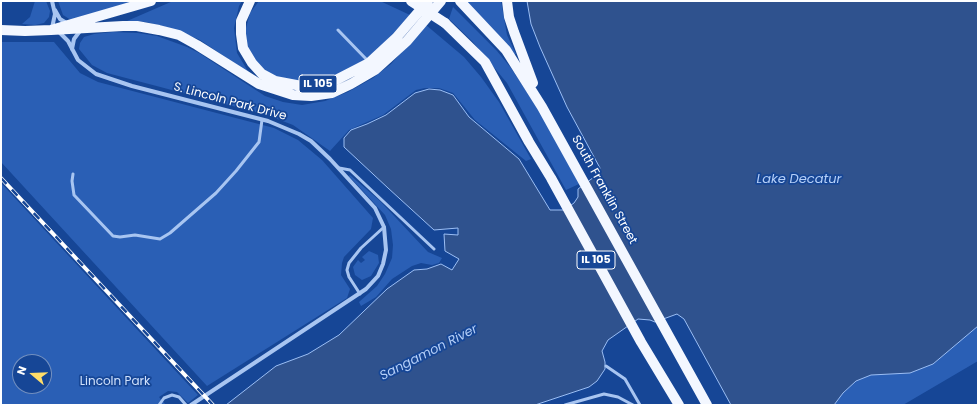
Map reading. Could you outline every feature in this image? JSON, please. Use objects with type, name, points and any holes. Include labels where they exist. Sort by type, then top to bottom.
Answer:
[{"type":"main road","points":[[52,30],[151,1]]},
{"type":"main road","name":"IL 105","points":[[250,1],[241,21],[243,48],[257,68],[275,81],[308,87],[336,80],[369,63],[396,38],[428,1]]},
{"type":"main road","name":"IL 105","points":[[411,1],[445,23],[485,62],[529,142],[551,178],[640,342],[677,403]]},
{"type":"main road","points":[[1,30],[25,32],[137,26],[179,35],[259,84],[285,93],[311,96],[332,93],[352,84],[375,70],[407,41],[441,1]]},
{"type":"main road","name":"IL 105","points":[[507,1],[514,32],[542,107]]},
{"type":"main road","name":"South Franklin Street","points":[[460,2],[506,50],[542,107],[668,332],[707,405]]},
{"type":"street","points":[[52,1],[54,20],[52,30]]},
{"type":"street","points":[[53,6],[62,20],[73,24]]},
{"type":"street","points":[[73,52],[72,45],[75,36],[86,28]]},
{"type":"street","name":"S. Lincoln Park Drive","points":[[52,30],[64,35],[82,65],[105,78],[262,120],[285,127],[299,134],[316,146],[338,168],[374,208],[384,227],[387,242],[383,264],[374,281],[360,294],[191,405]]},
{"type":"lane","points":[[338,30],[369,63]]},
{"type":"lane","points":[[73,174],[74,195],[113,236],[120,237],[135,235],[160,239],[170,233],[216,193],[236,171],[259,142],[262,120]]},
{"type":"lane","points":[[338,168],[350,170],[434,249]]},
{"type":"lane","points":[[360,294],[349,277],[347,270],[349,264],[361,248],[384,227]]},
{"type":"lane","points":[[606,366],[625,379],[640,405]]},
{"type":"lane","points":[[565,405],[604,394],[618,397],[633,405]]},
{"type":"lane","points":[[159,405],[164,398],[172,395],[179,397],[186,405]]},
{"type":"green space","points":[[35,1],[46,1],[50,11],[49,17],[44,23],[35,25],[22,24],[30,17]]},
{"type":"green space","points":[[58,1],[141,1],[71,20],[63,15]]},
{"type":"green space","points":[[173,1],[242,1],[239,6],[234,28],[237,53],[249,73],[200,40],[176,30],[146,22],[127,21]]},
{"type":"green space","points":[[259,1],[380,1],[410,15],[378,50],[355,67],[328,79],[300,84],[275,78],[258,65],[246,46],[246,28],[250,13]]},
{"type":"green space","points":[[466,1],[501,1],[507,35],[516,54],[513,56]]},
{"type":"green space","points":[[453,7],[497,51],[511,68],[544,118],[579,184],[566,190],[507,83],[472,41],[449,19]]},
{"type":"green space","points":[[426,25],[464,57],[481,77],[499,102],[531,159],[526,161],[475,120],[453,93],[439,88],[425,88],[416,90],[383,115],[349,130],[330,151],[293,125],[267,115],[107,73],[92,65],[79,49],[80,43],[84,37],[94,34],[113,32],[138,33],[157,36],[199,53],[265,96],[283,102],[302,105],[325,101],[348,92],[373,78],[391,64]]},
{"type":"green space","points":[[1,42],[54,42],[80,73],[98,82],[274,128],[298,140],[322,160],[373,218],[371,229],[344,257],[342,263],[341,275],[350,289],[347,298],[207,386],[1,162]]},
{"type":"green space","points":[[350,175],[380,201],[428,252],[442,258],[439,263],[432,265],[421,263],[412,266],[392,279],[376,297],[361,306],[359,302],[377,286],[385,274],[392,258],[393,245],[391,229],[385,215],[349,176]]},
{"type":"green space","name":"Lincoln Park","points":[[1,183],[198,395],[188,403],[177,392],[168,391],[159,397],[166,405],[1,405]]},
{"type":"green space","points":[[369,251],[378,255],[379,263],[371,276],[362,280],[355,275],[353,267],[358,260],[361,263],[365,260],[362,257]]},
{"type":"green space","points":[[978,326],[978,361],[903,405],[834,405],[843,393],[856,381],[871,374],[889,373],[959,341]]},
{"type":"water","name":"Lake Decatur","points":[[527,1],[978,1],[978,326],[933,364],[910,373],[871,375],[856,381],[843,393],[834,405],[731,405],[684,319],[677,314],[655,322],[638,319],[608,340],[602,351],[605,369],[597,381],[589,387],[535,405],[226,405],[276,366],[308,354],[339,335],[387,289],[414,270],[427,269],[441,264],[452,270],[459,259],[445,251],[444,234],[458,235],[458,228],[434,230],[388,188],[344,147],[344,138],[351,130],[386,115],[415,93],[429,89],[440,90],[453,95],[469,117],[519,159],[550,210],[564,210],[574,203],[578,197],[578,189],[598,174],[600,168],[567,107],[540,47],[531,24]]},
{"type":"railway","points":[[1,178],[213,405]]},
{"type":"water label","name":"Sangamon River","points":[[429,353]]}]
